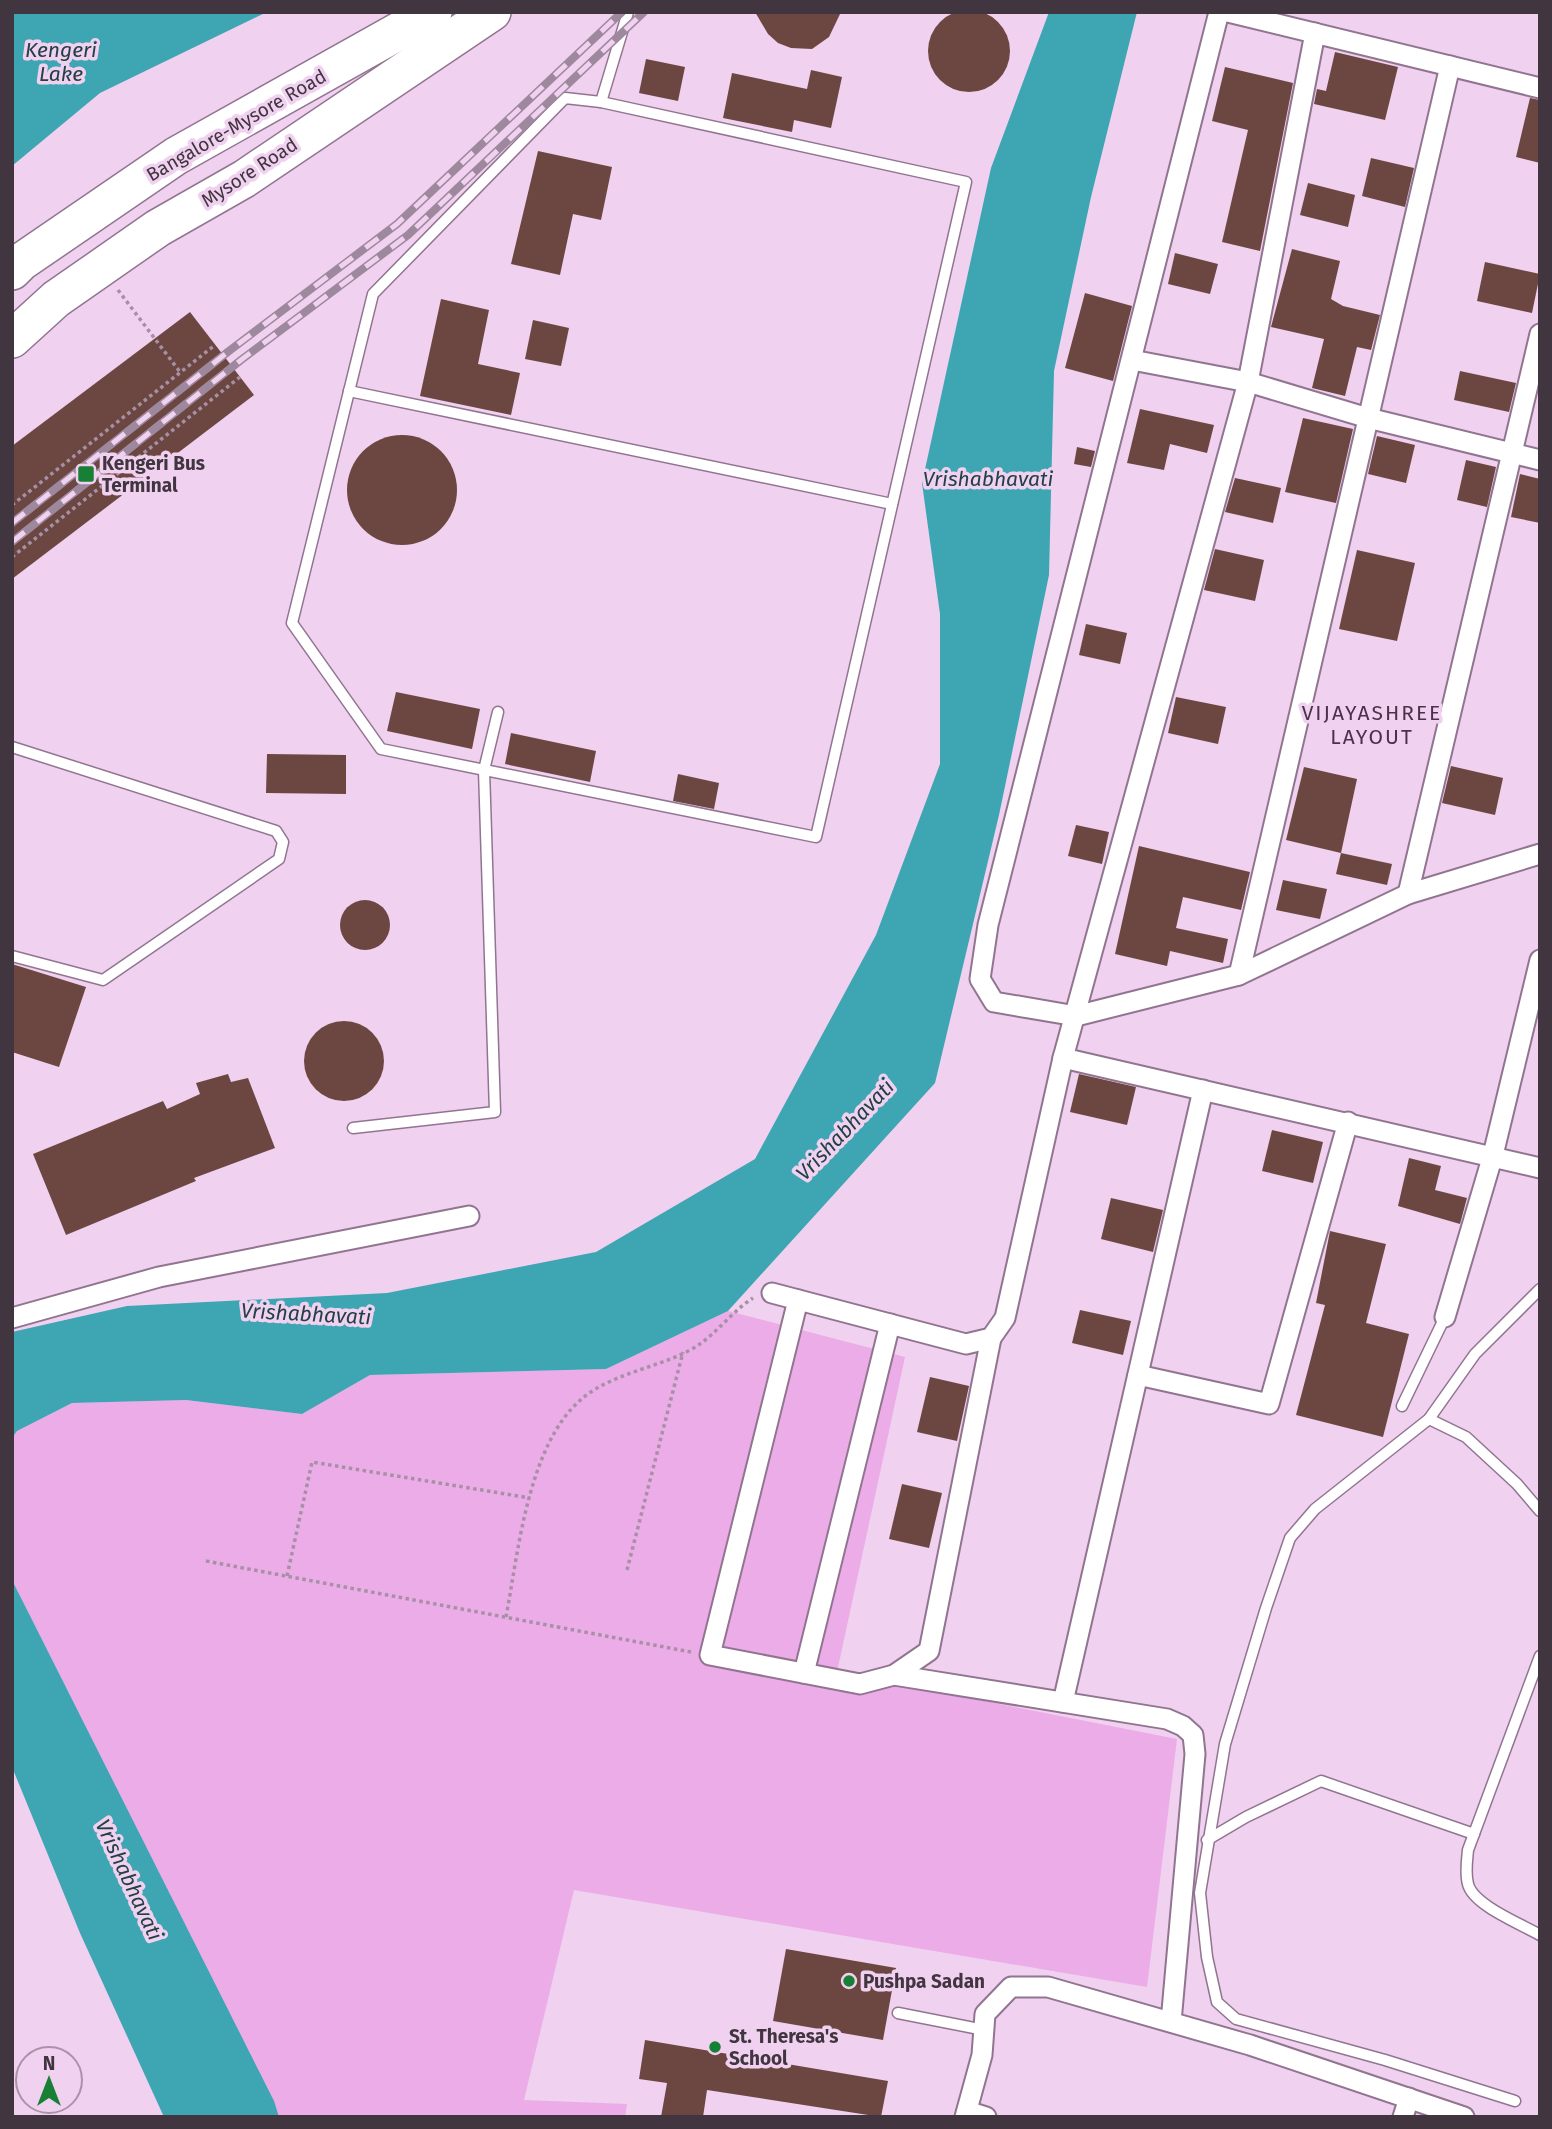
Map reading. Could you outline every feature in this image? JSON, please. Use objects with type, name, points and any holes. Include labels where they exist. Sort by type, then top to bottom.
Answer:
[{"type":"highway","name":"Bangalore-Mysore Road","points":[[12,271],[176,156],[433,12]]},
{"type":"highway","name":"Mysore Road","points":[[12,340],[56,299],[158,228],[244,179],[492,12]]},
{"type":"street","points":[[1219,12],[988,925],[980,979],[994,1002],[1076,1016],[1239,975],[1408,894],[1540,854]]},
{"type":"street","points":[[1228,12],[1540,88]]},
{"type":"street","points":[[798,1300],[710,1656],[860,1684],[894,1675],[929,1651],[991,1338],[1005,1318],[1063,1058],[1248,382],[1315,33]]},
{"type":"street","points":[[1239,975],[1450,66]]},
{"type":"street","points":[[1408,894],[1540,334]]},
{"type":"street","points":[[1132,359],[1248,382],[1368,418],[1540,460]]},
{"type":"street","points":[[1445,1317],[1493,1155],[1540,960]]},
{"type":"street","points":[[1063,1058],[1493,1155],[1540,1168]]},
{"type":"street","points":[[1063,1702],[1203,1090]]},
{"type":"street","points":[[1138,1375],[1269,1404],[1348,1122]]},
{"type":"street","points":[[12,1318],[159,1277],[469,1216]]},
{"type":"street","points":[[772,1293],[966,1344],[991,1338]]},
{"type":"street","points":[[804,1673],[890,1324]]},
{"type":"street","points":[[894,1675],[1167,1719],[1183,1726],[1193,1735],[1195,1754],[1171,2022]]},
{"type":"street","points":[[972,2115],[982,2055],[985,2014],[1011,1987],[1048,1987],[1250,2045],[1406,2108],[1464,2117]]},
{"type":"lane","points":[[601,102],[628,12]]},
{"type":"lane","points":[[565,98],[601,102],[966,182],[816,837],[381,749],[292,624],[349,391],[373,294],[565,98]]},
{"type":"lane","points":[[349,391],[892,504]]},
{"type":"lane","points":[[353,1128],[495,1112],[484,770],[498,712]]},
{"type":"lane","points":[[12,747],[276,831],[283,842],[279,859],[103,980],[12,956]]},
{"type":"lane","points":[[1515,2101],[1385,2060],[1236,2019],[1217,2002],[1207,1958],[1200,1893],[1225,1744],[1290,1538],[1315,1508],[1429,1419],[1475,1354],[1540,1289]]},
{"type":"lane","points":[[1402,1406],[1445,1317]]},
{"type":"lane","points":[[1429,1419],[1465,1437],[1517,1484],[1540,1511]]},
{"type":"lane","points":[[1540,1656],[1474,1834],[1466,1869],[1468,1887],[1486,1905],[1540,1935]]},
{"type":"lane","points":[[1207,1840],[1246,1817],[1321,1781],[1474,1834]]},
{"type":"lane","points":[[898,2013],[984,2030]]},
{"type":"path","points":[[100,268],[180,372]]},
{"type":"path","points":[[12,505],[215,345]]},
{"type":"path","points":[[12,557],[240,377]]},
{"type":"path","points":[[506,1617],[530,1498],[552,1434],[574,1406],[592,1391],[622,1375],[692,1349],[751,1299],[772,1293]]},
{"type":"path","points":[[627,1570],[683,1352]]},
{"type":"path","points":[[287,1576],[312,1462],[530,1498]]},
{"type":"path","points":[[206,1560],[710,1656]]},
{"type":"shaded area","points":[[728,1311],[905,1357],[837,1672],[1177,1739],[1147,1987],[574,1890],[524,2100],[627,2104],[625,2117],[279,2117],[12,1580],[12,1438],[17,1431],[72,1403],[186,1400],[302,1414],[370,1375],[606,1369]]},
{"type":"water","name":"Kengeri Lake","points":[[12,12],[267,12],[100,93],[12,166]]},
{"type":"water","name":"Vrishabhavati","points":[[1049,12],[1137,12],[1091,197],[1054,371],[1049,575],[999,815],[935,1083],[728,1311],[606,1369],[370,1375],[302,1414],[186,1400],[72,1403],[17,1431],[12,1438],[12,1332],[127,1306],[387,1293],[596,1252],[755,1159],[876,935],[940,764],[940,614],[922,483],[991,168]]},
{"type":"water","name":"Vrishabhavati","points":[[12,1580],[274,2101],[279,2117],[164,2117],[80,1933],[12,1767]]},
{"type":"building","points":[[969,10],[985,13],[998,22],[1007,35],[1010,51],[1007,67],[998,80],[985,89],[969,92],[953,89],[940,80],[931,67],[928,51],[931,35],[940,22],[953,13]]},
{"type":"building","points":[[755,12],[841,12],[829,37],[812,49],[791,48],[778,43],[768,34]]},
{"type":"building","points":[[1335,52],[1398,67],[1385,120],[1314,104],[1317,89],[1326,91]]},
{"type":"building","points":[[646,59],[685,67],[678,101],[639,93]]},
{"type":"building","points":[[1225,67],[1293,83],[1260,251],[1222,242],[1248,130],[1212,121]]},
{"type":"building","points":[[811,70],[842,77],[831,128],[794,120],[792,132],[723,118],[732,73],[807,89]]},
{"type":"building","points":[[1530,98],[1540,100],[1540,163],[1516,157]]},
{"type":"building","points":[[538,151],[612,167],[601,220],[573,214],[560,275],[511,264]]},
{"type":"building","points":[[1371,158],[1414,168],[1405,207],[1362,196]]},
{"type":"building","points":[[1308,183],[1355,195],[1348,227],[1300,215]]},
{"type":"building","points":[[1292,249],[1340,261],[1331,299],[1343,306],[1380,315],[1371,350],[1357,347],[1345,396],[1312,388],[1324,339],[1271,327]]},
{"type":"building","points":[[1175,253],[1218,264],[1210,294],[1168,284]]},
{"type":"building","points":[[1485,262],[1540,274],[1532,313],[1477,301]]},
{"type":"building","points":[[1085,293],[1132,306],[1113,381],[1065,368]]},
{"type":"building","points":[[441,299],[489,310],[478,364],[520,373],[511,415],[420,396]]},
{"type":"building","points":[[190,312],[254,395],[12,579],[12,446]]},
{"type":"building","points":[[533,320],[569,328],[561,366],[525,359]]},
{"type":"building","points":[[1460,371],[1516,383],[1509,412],[1454,400]]},
{"type":"building","points":[[1140,409],[1214,425],[1207,453],[1170,444],[1164,470],[1127,463]]},
{"type":"building","points":[[1303,418],[1353,429],[1336,503],[1285,492]]},
{"type":"building","points":[[402,435],[423,439],[441,451],[453,469],[457,490],[453,511],[441,529],[423,541],[402,545],[381,541],[363,529],[351,511],[347,490],[351,469],[363,451],[381,439]]},
{"type":"building","points":[[1377,436],[1415,445],[1406,483],[1368,474]]},
{"type":"building","points":[[1077,447],[1095,451],[1091,467],[1074,464]]},
{"type":"building","points":[[1466,460],[1496,467],[1487,507],[1457,500]]},
{"type":"building","points":[[1520,474],[1540,479],[1540,523],[1511,517]]},
{"type":"building","points":[[1235,478],[1281,488],[1273,523],[1225,512]]},
{"type":"building","points":[[1215,549],[1264,560],[1255,601],[1204,590]]},
{"type":"building","points":[[1357,550],[1415,563],[1397,641],[1339,629]]},
{"type":"building","points":[[1086,624],[1127,633],[1120,664],[1079,655]]},
{"type":"building","points":[[396,692],[480,709],[472,749],[387,731]]},
{"type":"building","points":[[1176,697],[1226,707],[1218,744],[1168,733]]},
{"type":"building","points":[[511,733],[596,751],[590,782],[505,764]]},
{"type":"building","points":[[267,754],[346,755],[346,794],[266,793]]},
{"type":"building","points":[[1451,766],[1503,778],[1495,815],[1442,803]]},
{"type":"building","points":[[1304,767],[1357,779],[1341,853],[1286,840]]},
{"type":"building","points":[[678,774],[719,783],[714,809],[673,801]]},
{"type":"building","points":[[1076,825],[1109,832],[1102,864],[1068,856]]},
{"type":"building","points":[[1139,846],[1250,872],[1241,910],[1183,897],[1176,928],[1228,939],[1223,963],[1170,951],[1167,966],[1115,954]]},
{"type":"building","points":[[1341,853],[1392,864],[1387,885],[1336,874]]},
{"type":"building","points":[[1283,880],[1327,889],[1320,919],[1276,910]]},
{"type":"building","points":[[365,900],[383,907],[390,925],[383,943],[365,950],[347,943],[340,925],[347,907]]},
{"type":"building","points":[[12,964],[86,987],[59,1067],[12,1052]]},
{"type":"building","points":[[336,1021],[352,1021],[373,1032],[384,1053],[384,1069],[373,1090],[352,1101],[336,1101],[322,1095],[310,1083],[304,1069],[304,1053],[310,1039],[322,1027]]},
{"type":"building","points":[[228,1074],[231,1082],[248,1078],[275,1148],[194,1178],[196,1181],[66,1235],[33,1154],[163,1101],[167,1109],[200,1094],[196,1083]]},
{"type":"building","points":[[1079,1074],[1136,1087],[1127,1125],[1070,1112]]},
{"type":"building","points":[[1272,1130],[1323,1142],[1313,1183],[1262,1171]]},
{"type":"building","points":[[1409,1158],[1441,1166],[1435,1190],[1467,1198],[1460,1224],[1398,1206]]},
{"type":"building","points":[[1111,1198],[1163,1210],[1153,1252],[1101,1239]]},
{"type":"building","points":[[1330,1231],[1386,1244],[1366,1323],[1409,1334],[1383,1437],[1296,1415],[1325,1305],[1316,1303]]},
{"type":"building","points":[[1080,1310],[1131,1321],[1123,1355],[1072,1343]]},
{"type":"building","points":[[930,1377],[969,1386],[957,1441],[917,1432]]},
{"type":"building","points":[[902,1484],[942,1493],[929,1548],[889,1539]]},
{"type":"building","points":[[786,1949],[896,1968],[883,2040],[773,2021]]},
{"type":"building","points":[[645,2040],[888,2081],[881,2117],[707,2090],[703,2117],[661,2117],[667,2083],[639,2079]]},
{"type":"railway","points":[[12,523],[229,351],[397,224],[622,12]]},
{"type":"railway","points":[[12,542],[241,360],[408,235],[644,12]]},
{"type":"place","name":"Kengeri Bus Terminal","points":[[86,474]]},
{"type":"place","name":"Pushpa Sadan","points":[[849,1981]]},
{"type":"place","name":"St. Theresa's School","points":[[715,2047]]},
{"type":"district","name":"VIJAYASHREE LAYOUT","points":[[1372,725]]}]
